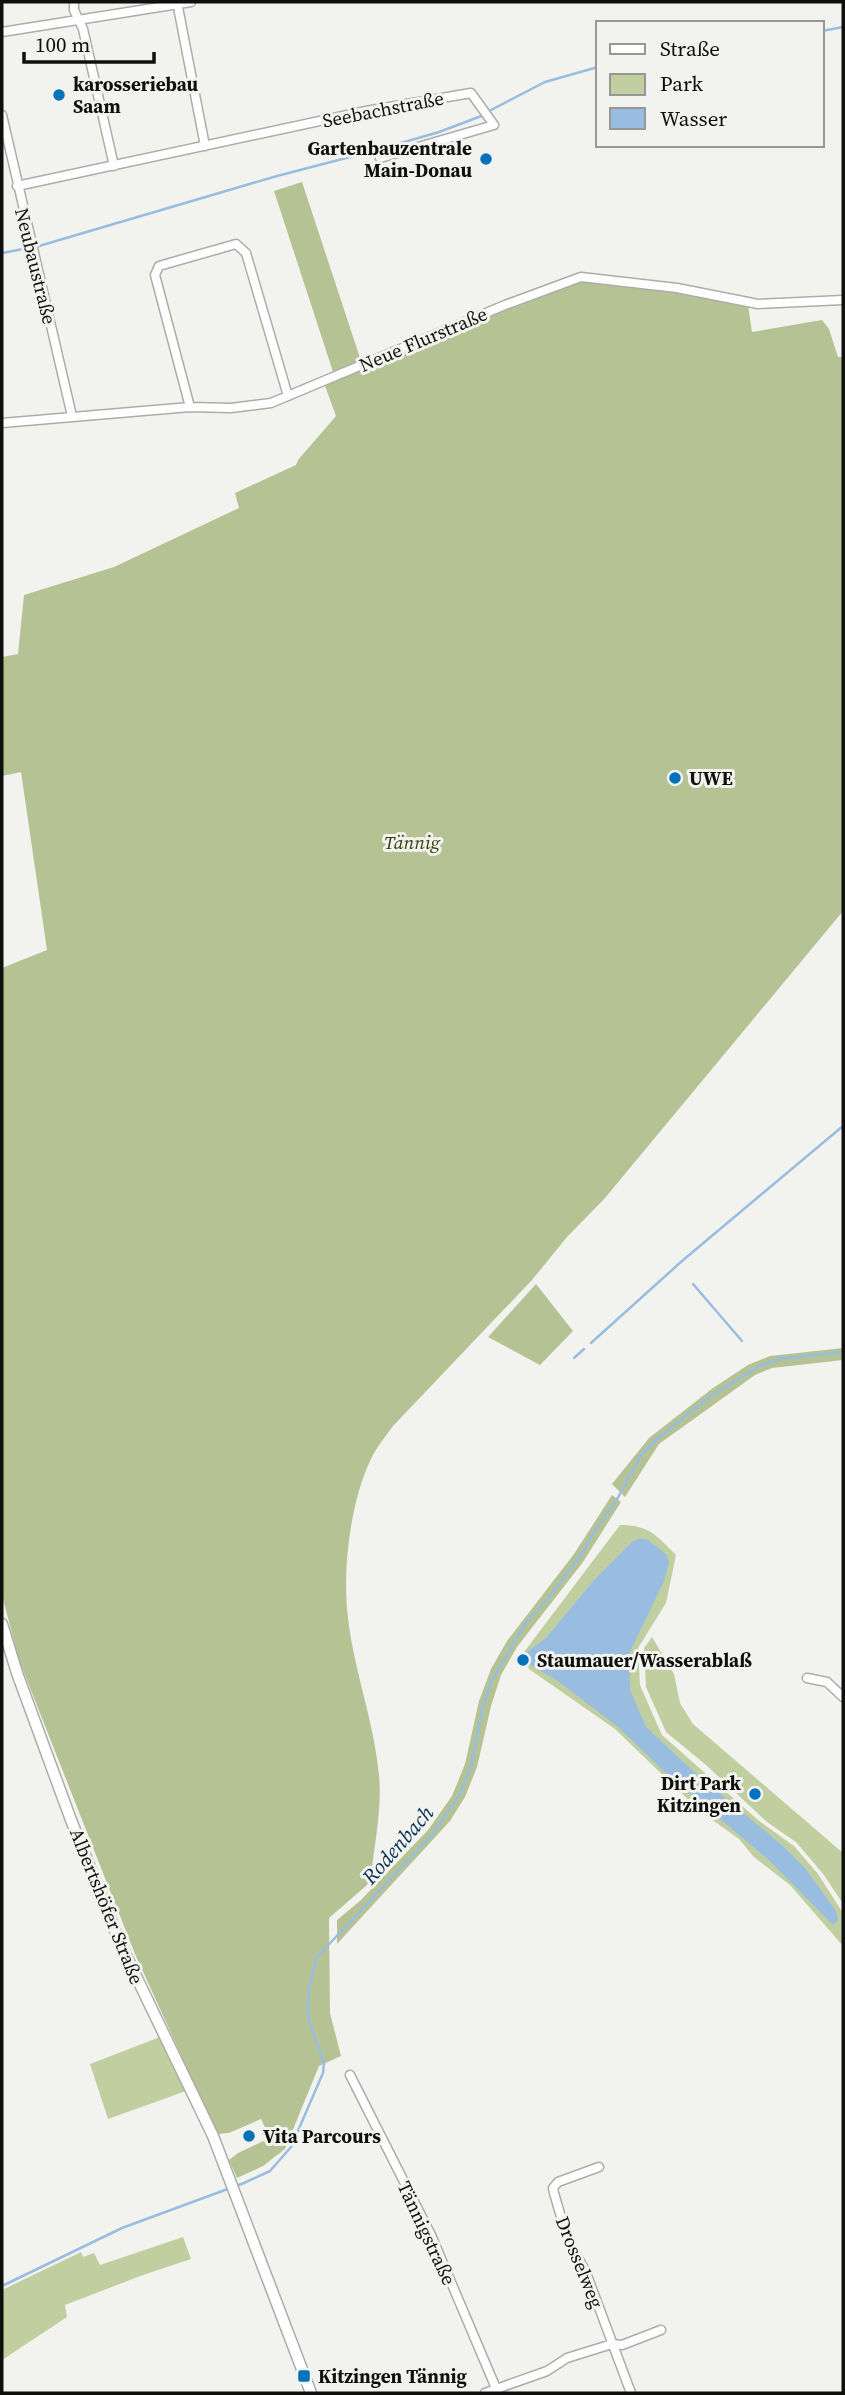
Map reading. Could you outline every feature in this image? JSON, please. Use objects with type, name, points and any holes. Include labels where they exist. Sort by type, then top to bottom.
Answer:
[{"type":"street","points":[[74,2],[114,166]]},
{"type":"street","points":[[2,33],[191,2]]},
{"type":"street","points":[[177,3],[205,146]]},
{"type":"street","name":"Seebachstraße","points":[[17,186],[366,111],[471,93],[494,125],[380,158]]},
{"type":"street","name":"Neubaustraße","points":[[2,115],[72,416]]},
{"type":"street","points":[[190,407],[155,275],[159,266],[236,244],[246,253],[288,396]]},
{"type":"street","name":"Neue Flurstraße","points":[[2,423],[190,407],[231,408],[271,402],[505,305],[581,277],[677,288],[758,304],[843,300]]},
{"type":"street","name":"Albertshöfer Straße","points":[[2,1624],[17,1673],[71,1820],[120,1943],[213,2136],[311,2393]]},
{"type":"street","points":[[807,1678],[827,1682],[843,1697]]},
{"type":"street","name":"Tännigstraße","points":[[349,2075],[430,2235],[497,2391]]},
{"type":"street","name":"Drosselweg","points":[[599,2166],[558,2182],[553,2188],[568,2241],[585,2270],[612,2344]]},
{"type":"street","points":[[485,2393],[497,2391],[547,2371],[567,2358],[612,2344],[622,2345],[661,2330]]},
{"type":"street","points":[[612,2344],[631,2393]]},
{"type":"green space","name":"Tännig","points":[[302,182],[363,367],[582,279],[677,289],[748,305],[752,332],[822,320],[829,329],[838,357],[843,357],[843,911],[605,1198],[567,1237],[532,1280],[393,1426],[370,1461],[357,1497],[349,1538],[346,1600],[351,1638],[373,1735],[380,1800],[371,1875],[367,1885],[329,1918],[330,2013],[341,2056],[319,2066],[285,2149],[263,2166],[237,2178],[229,2160],[270,2138],[261,2119],[229,2133],[217,2134],[135,1954],[19,1660],[2,1595],[2,968],[47,950],[21,772],[2,776],[2,657],[18,654],[24,595],[114,567],[239,508],[235,493],[296,465],[336,416],[324,383],[335,378],[274,191]]},
{"type":"green space","points":[[536,1284],[573,1331],[540,1365],[488,1337]]},
{"type":"green space","points":[[843,1348],[843,1360],[772,1368],[755,1375],[659,1444],[625,1497],[612,1484],[649,1438],[713,1388],[748,1365],[770,1356]]},
{"type":"green space","points":[[612,1495],[621,1502],[583,1562],[517,1647],[501,1675],[477,1767],[465,1797],[450,1821],[337,1944],[337,1920],[361,1900],[428,1830],[452,1796],[465,1764],[479,1701],[491,1669],[507,1641],[574,1554]]},
{"type":"green space","points":[[620,1525],[630,1525],[651,1532],[676,1555],[666,1603],[638,1648],[640,1685],[662,1735],[758,1820],[794,1846],[818,1874],[843,1913],[843,1946],[790,1885],[754,1857],[739,1839],[700,1811],[615,1729],[529,1669],[521,1656]]},
{"type":"green space","name":"Dirt Park Kitzingen","points":[[652,1637],[674,1674],[680,1703],[693,1724],[843,1853],[843,1904],[824,1875],[796,1842],[767,1822],[666,1732],[646,1687],[644,1648]]},
{"type":"green space","points":[[160,2037],[186,2091],[108,2119],[90,2064]]},
{"type":"green space","points":[[183,2237],[191,2259],[65,2305],[67,2317],[2,2360],[2,2290],[81,2252],[83,2257],[94,2253],[100,2265]]},
{"type":"water","points":[[640,1538],[648,1540],[666,1554],[669,1563],[664,1581],[629,1654],[630,1690],[646,1727],[805,1868],[836,1911],[838,1920],[833,1925],[770,1861],[668,1775],[617,1726],[555,1679],[527,1663],[523,1655],[546,1638],[595,1579],[632,1542]]},
{"type":"waterway","points":[[824,31],[843,27]]},
{"type":"waterway","points":[[491,110],[545,82],[596,68]]},
{"type":"waterway","points":[[2,253],[39,246],[277,176],[377,150],[439,132],[484,115]]},
{"type":"waterway","points":[[591,1343],[682,1261],[843,1126]]},
{"type":"waterway","points":[[693,1284],[742,1341]]},
{"type":"waterway","points":[[574,1358],[584,1349]]},
{"type":"waterway","name":"Rodenbach","points":[[2,2286],[122,2228],[270,2171],[291,2147],[323,2073],[324,2063],[309,2021],[308,2007],[309,1989],[317,1957],[430,1837],[459,1796],[471,1766],[483,1706],[491,1682],[526,1622],[548,1599],[585,1549],[615,1503],[641,1455],[705,1400],[757,1367],[779,1359],[843,1352]]},
{"type":"place","name":"karosseriebau Saam","points":[[59,95]]},
{"type":"place","name":"Gartenbauzentrale Main-Donau","points":[[486,159]]},
{"type":"place","name":"UWE","points":[[675,778]]},
{"type":"place","name":"Staumauer/Wasserablaß","points":[[523,1660]]},
{"type":"place","name":"Dirt Park Kitzingen","points":[[755,1794]]},
{"type":"place","name":"Vita Parcours","points":[[249,2136]]},
{"type":"place","name":"Kitzingen Tännig","points":[[304,2376]]}]
